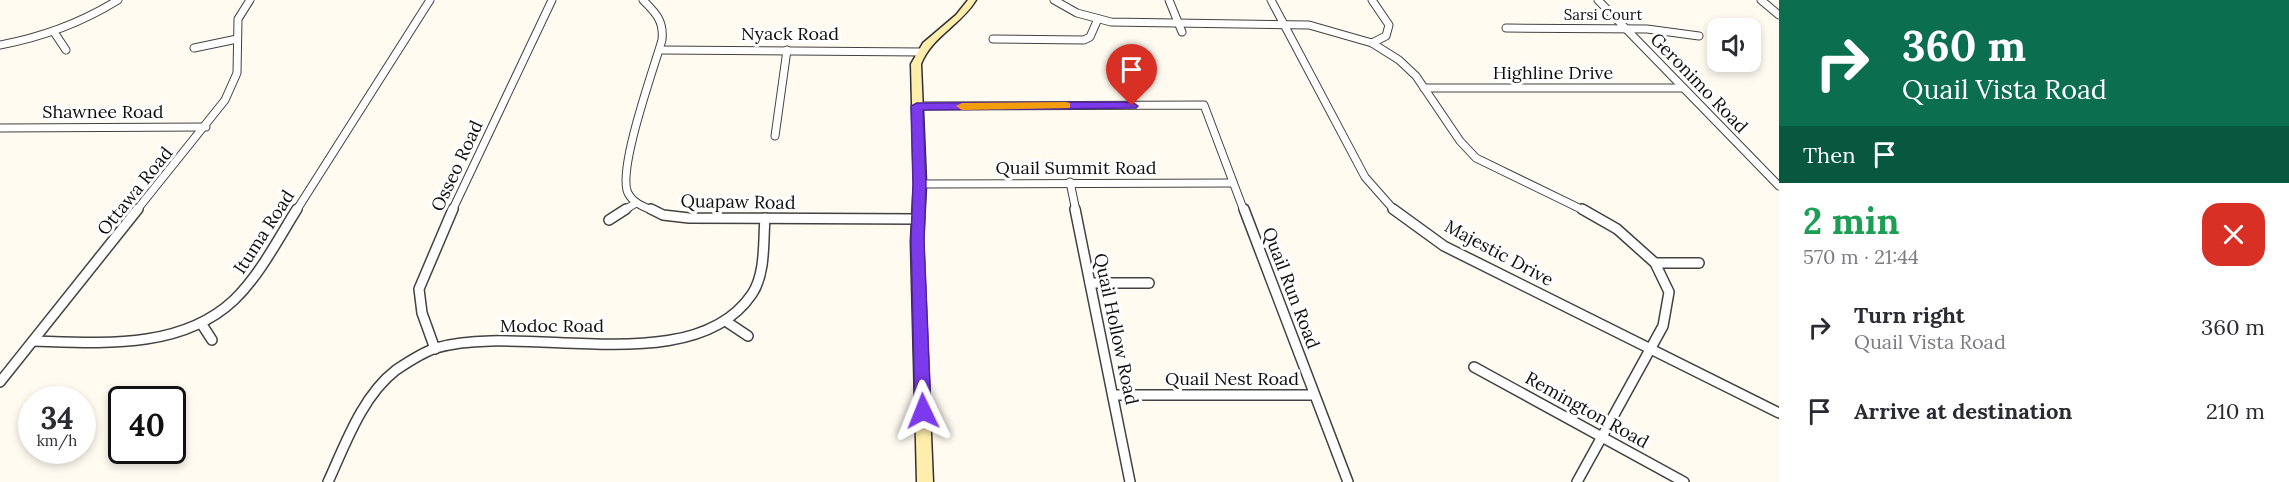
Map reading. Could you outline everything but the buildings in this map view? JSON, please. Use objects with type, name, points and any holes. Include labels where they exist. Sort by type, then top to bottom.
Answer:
[{"type":"street","points":[[0,45],[54,32],[118,0]]},
{"type":"street","name":"Ottawa Road","points":[[0,382],[206,127],[233,85],[237,73],[238,19],[250,0]]},
{"type":"street","name":"Ituma Road","points":[[33,341],[129,341],[165,336],[201,323],[231,303],[245,288],[430,0]]},
{"type":"street","name":"Osseo Road","points":[[435,349],[422,313],[420,289],[435,248],[552,0]]},
{"type":"street","points":[[609,220],[636,203],[628,193],[625,171],[660,50],[663,28],[660,18],[643,0]]},
{"type":"street","points":[[925,482],[917,219],[920,184],[915,70],[921,52],[965,10],[972,0]]},
{"type":"street","points":[[1054,0],[1076,13],[1097,21],[1309,25],[1346,33],[1372,43],[1399,60],[1416,76],[1460,141],[1476,158],[1503,173],[1574,205],[1617,229],[1655,263],[1669,292],[1663,326],[1576,482]]},
{"type":"street","points":[[1169,0],[1182,32]]},
{"type":"street","name":"Majestic Drive","points":[[1271,0],[1365,177],[1391,208],[1444,246],[1779,413]]},
{"type":"street","points":[[1372,0],[1389,26],[1386,36],[1372,43]]},
{"type":"street","name":"Geronimo Road","points":[[1598,0],[1779,186]]},
{"type":"street","points":[[1761,0],[1779,15]]},
{"type":"street","points":[[993,39],[1084,40],[1090,37],[1097,21]]},
{"type":"street","name":"Sarsi Court","points":[[1506,28],[1625,28],[1665,30],[1699,36]]},
{"type":"street","points":[[54,32],[66,50]]},
{"type":"street","points":[[194,48],[237,39]]},
{"type":"street","name":"Nyack Road","points":[[660,50],[921,52]]},
{"type":"street","points":[[775,136],[787,50]]},
{"type":"street","name":"Highline Drive","points":[[1424,88],[1683,88]]},
{"type":"street","name":"Quail Run Road","points":[[917,106],[1204,105],[1348,482]]},
{"type":"street","name":"Shawnee Road","points":[[0,128],[206,127]]},
{"type":"street","name":"Quail Hollow Road","points":[[1070,182],[1130,482]]},
{"type":"street","name":"Quail Summit Road","points":[[920,184],[1233,183]]},
{"type":"street","name":"Quapaw Road","points":[[636,203],[649,211],[672,217],[917,219]]},
{"type":"street","name":"Modoc Road","points":[[328,482],[362,410],[394,372],[435,349],[488,342],[668,342],[708,332],[727,322],[746,304],[754,292],[758,278],[765,218]]},
{"type":"street","points":[[1655,263],[1699,263]]},
{"type":"street","points":[[1090,282],[1149,283]]},
{"type":"street","points":[[727,322],[748,336]]},
{"type":"street","points":[[201,323],[212,340]]},
{"type":"street","name":"Remington Road","points":[[1474,367],[1684,482]]},
{"type":"street","name":"Quail Nest Road","points":[[1113,395],[1314,395]]},
{"type":"slow traffic","points":[[962,106],[1066,106]]},
{"type":"route","points":[[923,411],[917,241],[920,184],[917,106],[1132,106]]}]
